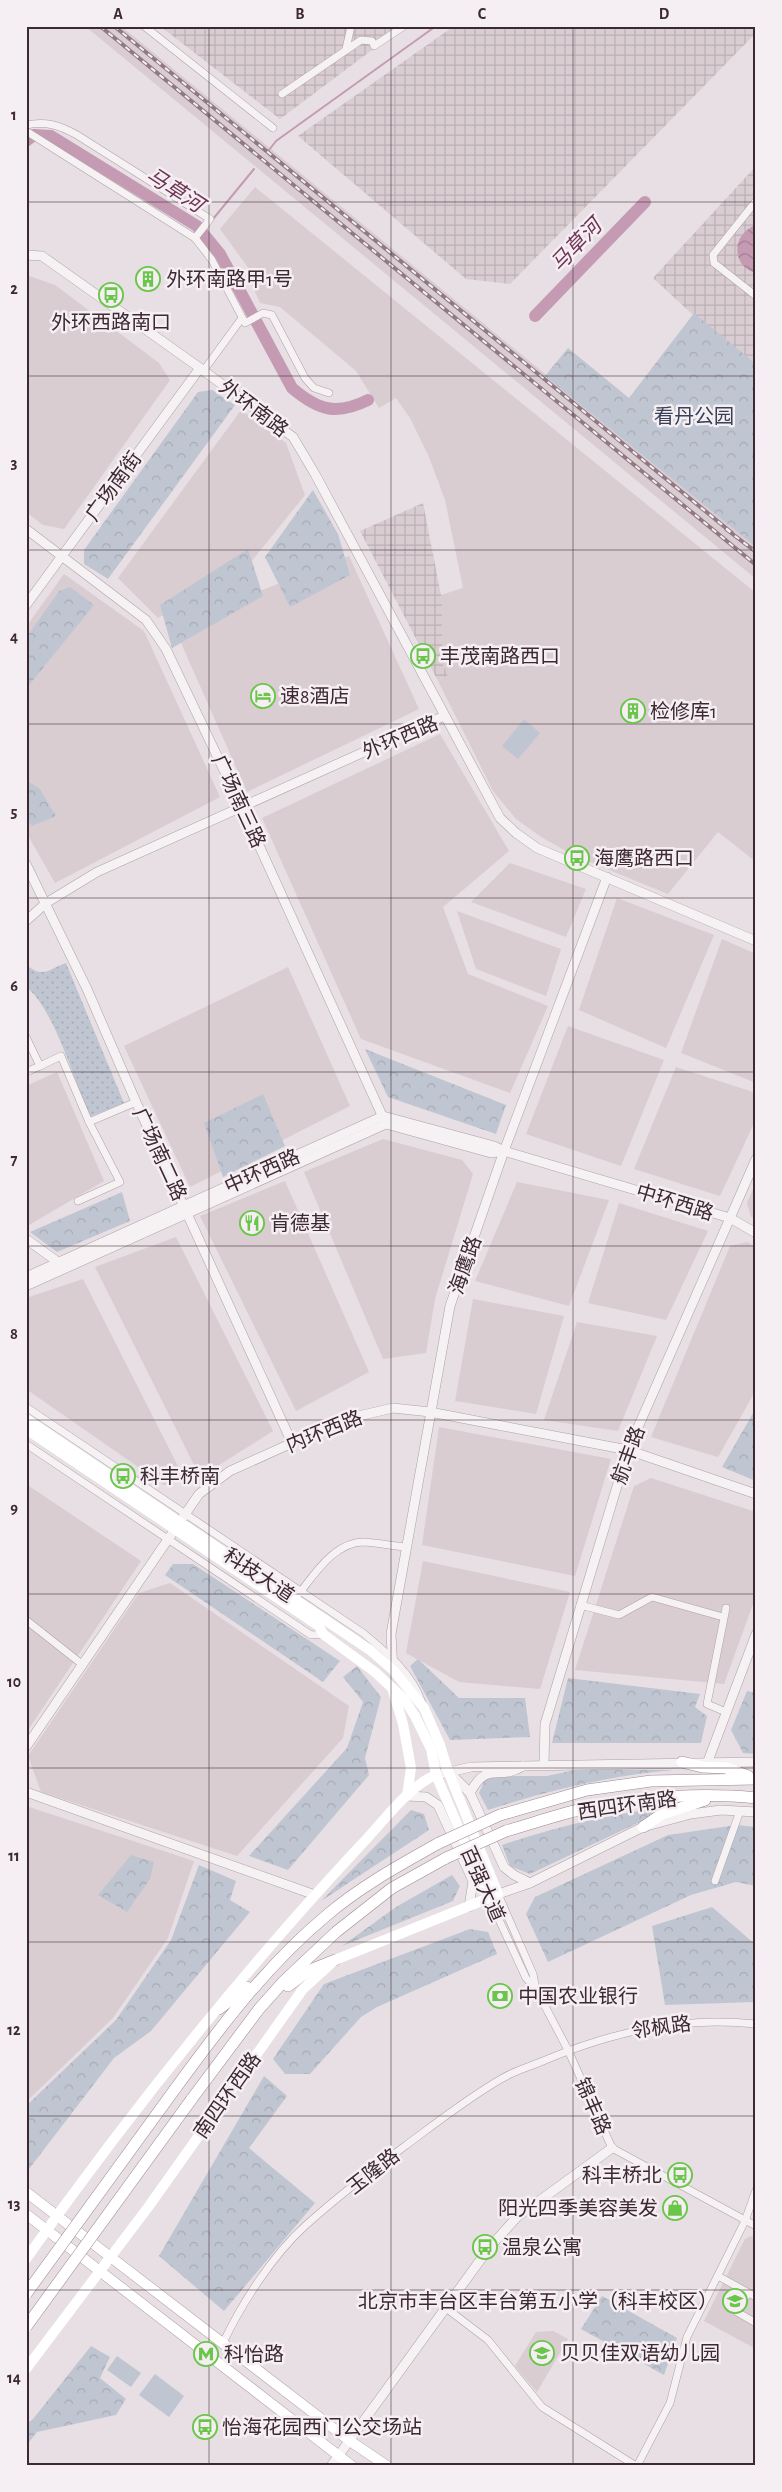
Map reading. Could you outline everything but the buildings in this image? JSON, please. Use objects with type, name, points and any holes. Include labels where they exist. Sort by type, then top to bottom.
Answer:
[{"type":"highway","points":[[682,1762],[702,1767],[726,1768],[755,1779]]},
{"type":"highway","name":"西四环南路","points":[[266,1973],[327,1915],[383,1875],[439,1843],[500,1815],[587,1790],[652,1781],[755,1779]]},
{"type":"highway","points":[[643,1827],[662,1814],[722,1795]]},
{"type":"highway","name":"西四环南路","points":[[259,2009],[284,1981],[336,1931],[392,1888],[446,1858],[506,1831],[592,1807],[655,1799],[722,1795],[756,1798]]},
{"type":"highway","points":[[26,2327],[259,2009],[310,1970],[335,1960]]},
{"type":"highway","points":[[218,2009],[266,1973]]},
{"type":"highway","points":[[26,2294],[217,2032],[266,1973]]},
{"type":"main road","name":"科技大道","points":[[26,1419],[180,1521],[297,1595],[370,1650],[393,1670],[424,1708],[440,1745],[448,1771]]},
{"type":"main road","name":"科技大道","points":[[26,1429],[180,1521],[319,1626],[323,1634],[358,1658],[404,1699],[415,1716],[431,1749],[436,1776]]},
{"type":"main road","points":[[390,1686],[398,1705],[411,1768],[407,1796]]},
{"type":"main road","name":"百强大道","points":[[448,1771],[494,1896]]},
{"type":"main road","points":[[26,2259],[110,2145],[218,2009],[315,1895],[407,1796],[425,1780],[436,1776]]},
{"type":"main road","name":"百强大道","points":[[436,1776],[494,1896]]},
{"type":"main road","name":"南四环西路","points":[[26,2369],[111,2257],[302,1989],[335,1960],[494,1896]]},
{"type":"main road","points":[[26,2192],[350,2440],[387,2466]]},
{"type":"main road","points":[[26,2214],[101,2270],[352,2466]]},
{"type":"street","points":[[144,26],[272,128]]},
{"type":"street","points":[[346,49],[351,26]]},
{"type":"street","points":[[282,94],[361,40],[372,41],[374,46],[404,26]]},
{"type":"street","points":[[26,124],[40,122],[57,124],[210,220],[195,238]]},
{"type":"street","points":[[26,131],[195,238],[212,260],[243,321]]},
{"type":"street","points":[[756,201],[713,255],[714,263],[756,296]]},
{"type":"street","name":"外环南路","points":[[27,255],[42,256],[202,369],[293,437],[315,474],[444,716]]},
{"type":"street","points":[[202,369],[243,321],[263,313],[272,315],[314,388],[329,393]]},
{"type":"street","name":"广场南街","points":[[26,605],[202,369]]},
{"type":"street","name":"广场南三路","points":[[26,529],[146,620],[166,649],[242,808],[384,1120]]},
{"type":"street","name":"外环西路","points":[[26,920],[46,903],[97,872],[444,716],[500,818],[516,834],[537,848],[756,940]]},
{"type":"street","name":"广场南二路","points":[[26,864],[87,989],[136,1102],[292,1443]]},
{"type":"street","name":"海鹰路","points":[[393,1670],[391,1634],[450,1306],[504,1151],[607,877]]},
{"type":"street","points":[[26,1037],[40,1066]]},
{"type":"street","points":[[26,1072],[61,1056],[89,1122],[120,1182],[78,1201]]},
{"type":"street","points":[[89,1122],[136,1102]]},
{"type":"street","name":"中环西路","points":[[26,1277],[60,1266],[384,1120],[491,1153],[504,1151],[730,1218],[756,1233]]},
{"type":"street","name":"航丰路","points":[[544,1764],[545,1724],[628,1450],[756,1159]]},
{"type":"street","points":[[26,1239],[60,1266]]},
{"type":"street","name":"中环西路","points":[[26,1286],[60,1266]]},
{"type":"street","points":[[26,1407],[180,1521]]},
{"type":"street","name":"内环西路","points":[[26,1747],[199,1494],[212,1482],[230,1471],[292,1443],[374,1411],[393,1408],[430,1412],[628,1450],[756,1494]]},
{"type":"street","points":[[26,1444],[311,1635],[323,1634]]},
{"type":"street","points":[[407,1547],[362,1542],[350,1545],[329,1558],[297,1595],[363,1633],[393,1659],[412,1682],[424,1708]]},
{"type":"street","points":[[580,1605],[619,1615],[652,1597],[723,1617]]},
{"type":"street","points":[[726,1608],[707,1704],[726,1712]]},
{"type":"street","points":[[26,1620],[82,1665]]},
{"type":"street","points":[[708,1761],[756,1634]]},
{"type":"street","points":[[431,1749],[448,1771],[470,1794],[504,1867],[514,1875],[530,1883]]},
{"type":"street","name":"西四环南路","points":[[436,1776],[448,1771],[471,1767],[708,1761],[756,1762]]},
{"type":"street","points":[[470,1794],[481,1776],[489,1773],[513,1772],[523,1766]]},
{"type":"street","points":[[26,1792],[315,1895]]},
{"type":"street","points":[[407,1796],[426,1797],[438,1805],[473,1881],[469,1907]]},
{"type":"street","name":"西四环南路","points":[[494,1896],[530,1883],[643,1827],[691,1814],[721,1810],[756,1812]]},
{"type":"street","points":[[716,1881],[740,1811]]},
{"type":"street","name":"百强大道","points":[[494,1896],[533,1974],[536,1989],[568,2050]]},
{"type":"street","name":"邻枫路","points":[[568,2050],[626,2031],[679,2022],[730,2021],[756,2024]]},
{"type":"street","name":"锦丰路","points":[[568,2050],[612,2148],[756,2226]]},
{"type":"street","name":"玉隆路","points":[[223,2343],[233,2321],[268,2268],[304,2227],[383,2162],[502,2078],[568,2050]]},
{"type":"street","points":[[331,2466],[490,2248],[517,2217],[612,2148]]},
{"type":"street","points":[[446,2308],[488,2340],[542,2407],[636,2466],[670,2402],[687,2336],[745,2221],[756,2190]]},
{"type":"street","points":[[718,2276],[756,2297]]},
{"type":"street","points":[[748,2293],[737,2312],[756,2323]]},
{"type":"shaded area","points":[[85,26],[121,26],[756,547],[756,579]]},
{"type":"shaded area","points":[[160,26],[404,26],[280,119]]},
{"type":"shaded area","points":[[454,26],[756,26],[756,33],[510,284],[466,279],[298,136]]},
{"type":"shaded area","points":[[756,166],[756,373],[653,278]]},
{"type":"shaded area","points":[[255,187],[756,593],[756,862],[718,832],[668,894],[575,856],[541,837],[516,819],[493,791],[438,681],[448,675],[442,663],[441,595],[463,588],[445,500],[429,457],[410,418],[396,398],[379,408],[356,371],[280,307],[260,303],[246,272],[249,269],[220,229]]},
{"type":"shaded area","points":[[29,276],[55,285],[159,363],[170,380],[64,529],[43,525],[26,512],[26,279]]},
{"type":"shaded area","points":[[241,410],[286,443],[305,495],[251,562],[158,618],[118,578]]},
{"type":"shaded area","points":[[423,503],[442,600],[442,663],[448,675],[438,681],[360,531]]},
{"type":"shaded area","points":[[349,556],[419,709],[247,792],[173,625]]},
{"type":"shaded area","points":[[64,574],[144,631],[220,797],[55,883],[26,832],[26,627]]},
{"type":"shaded area","points":[[440,734],[509,851],[443,907],[468,974],[548,1006],[510,1093],[361,1039],[262,818]]},
{"type":"shaded area","points":[[510,863],[586,889],[566,937],[471,902]]},
{"type":"shaded area","points":[[617,898],[714,935],[666,1048],[579,1010]]},
{"type":"shaded area","points":[[457,911],[561,949],[546,996],[476,969]]},
{"type":"shaded area","points":[[722,939],[756,954],[756,1083],[681,1053]]},
{"type":"shaded area","points":[[288,967],[350,1106],[190,1187],[124,1046]]},
{"type":"shaded area","points":[[568,1026],[664,1060],[621,1166],[526,1134]]},
{"type":"shaded area","points":[[676,1067],[756,1093],[756,1119],[720,1196],[634,1169]]},
{"type":"shaded area","points":[[57,1072],[104,1181],[29,1225],[26,1224],[26,1086]]},
{"type":"shaded area","points":[[383,1139],[462,1160],[473,1174],[435,1299],[426,1353],[383,1359],[304,1172]]},
{"type":"shaded area","points":[[285,1181],[369,1372],[296,1411],[200,1216]]},
{"type":"shaded area","points":[[517,1182],[609,1200],[569,1306],[475,1281]]},
{"type":"shaded area","points":[[756,1182],[756,1219],[751,1217],[747,1203]]},
{"type":"shaded area","points":[[619,1203],[708,1231],[666,1320],[588,1303]]},
{"type":"shaded area","points":[[176,1237],[273,1431],[200,1477],[95,1267]]},
{"type":"shaded area","points":[[747,1242],[756,1247],[756,1390],[718,1457],[651,1437],[730,1246]]},
{"type":"shaded area","points":[[83,1279],[185,1480],[164,1485],[26,1389],[26,1298]]},
{"type":"shaded area","points":[[473,1299],[564,1316],[536,1414],[455,1401]]},
{"type":"shaded area","points":[[577,1322],[657,1336],[618,1431],[544,1420]]},
{"type":"shaded area","points":[[439,1427],[611,1459],[575,1576],[422,1545]]},
{"type":"shaded area","points":[[651,1478],[756,1512],[756,1596],[724,1684],[575,1670],[634,1486]]},
{"type":"shaded area","points":[[26,1484],[141,1561],[26,1733]]},
{"type":"shaded area","points":[[423,1561],[570,1592],[540,1689],[459,1682],[406,1653]]},
{"type":"shaded area","points":[[170,1583],[349,1706],[343,1738],[237,1856],[41,1792],[28,1756],[139,1593]]},
{"type":"shaded area","points":[[26,1806],[194,1861],[168,1938],[113,2018],[26,2102]]},
{"type":"shaded area","name":"北京市丰台区丰台第五小学（科丰校区）","points":[[751,2236],[756,2238],[756,2349],[704,2321],[745,2239]]},
{"type":"shaded area","name":"贝贝佳双语幼儿园","points":[[553,2331],[568,2339],[537,2392],[515,2366],[536,2332]]},
{"type":"green space","name":"看丹公园","points":[[694,313],[756,364],[756,547],[545,376],[568,348],[629,398]]},
{"type":"green space","points":[[212,390],[235,405],[108,579],[84,564],[84,550],[198,392]]},
{"type":"green space","points":[[313,490],[338,534],[350,575],[290,607],[265,557]]},
{"type":"green space","points":[[248,549],[263,596],[172,648],[160,605]]},
{"type":"green space","points":[[70,587],[94,605],[26,689],[26,638],[59,591]]},
{"type":"green space","points":[[524,719],[540,733],[518,759],[502,746]]},
{"type":"green space","points":[[26,780],[40,789],[56,816],[32,826],[26,818]]},
{"type":"green space","points":[[66,963],[124,1103],[89,1117],[71,1067],[54,1028],[36,996],[26,987],[26,965],[32,969],[46,972]]},
{"type":"green space","points":[[365,1049],[506,1105],[496,1134],[388,1097]]},
{"type":"green space","points":[[263,1094],[285,1146],[223,1177],[204,1123]]},
{"type":"green space","points":[[122,1192],[130,1221],[57,1252],[30,1232]]},
{"type":"green space","points":[[756,1408],[756,1481],[722,1467]]},
{"type":"green space","points":[[173,1564],[193,1564],[340,1661],[323,1682],[165,1575]]},
{"type":"green space","points":[[418,1659],[459,1698],[525,1698],[530,1737],[450,1740],[410,1666]]},
{"type":"green space","points":[[357,1666],[381,1697],[365,1758],[369,1775],[288,1870],[249,1856],[347,1748],[363,1702],[343,1677]]},
{"type":"green space","points":[[568,1678],[700,1694],[695,1707],[707,1716],[701,1743],[552,1743]]},
{"type":"green space","points":[[747,1691],[756,1693],[756,1754],[743,1753],[731,1730]]},
{"type":"green space","points":[[579,1769],[672,1770],[625,1776],[579,1785],[533,1796],[488,1810],[479,1793],[485,1779],[490,1776],[547,1776]]},
{"type":"green space","points":[[683,1806],[659,1813],[530,1874],[510,1866],[502,1845],[546,1831],[614,1815]]},
{"type":"green space","points":[[411,1810],[424,1814],[429,1830],[321,1901]]},
{"type":"green space","points":[[737,1825],[756,1827],[756,1886],[736,1882],[691,1895],[548,1962],[526,1914],[535,1897],[668,1835]]},
{"type":"green space","points":[[131,1855],[154,1862],[150,1879],[127,1912],[98,1895]]},
{"type":"green space","points":[[199,1865],[236,1881],[230,1900],[250,1912],[151,2031],[114,2058],[26,2173],[26,2106],[116,2020],[171,1940]]},
{"type":"green space","points":[[452,1875],[460,1886],[453,1901],[342,1946],[396,1907]]},
{"type":"green space","points":[[712,1907],[756,1945],[756,2002],[665,2005],[652,1926]]},
{"type":"green space","points":[[470,1929],[488,1932],[497,1954],[377,2007],[361,2017],[310,2074],[285,2074],[273,2059],[324,1984]]},
{"type":"green space","points":[[264,2076],[287,2096],[249,2148],[315,2203],[224,2311],[159,2256]]},
{"type":"green space","points":[[602,2296],[677,2338],[664,2375],[581,2329]]},
{"type":"green space","points":[[91,2346],[110,2357],[100,2378],[126,2399],[116,2415],[37,2432],[26,2446],[26,2424],[33,2419]]},
{"type":"green space","points":[[117,2356],[141,2373],[131,2387],[107,2370]]},
{"type":"green space","points":[[155,2374],[184,2396],[169,2417],[139,2395]]},
{"type":"water","points":[[756,225],[756,273],[742,264],[738,257],[737,249],[742,235]]},
{"type":"waterway","points":[[269,150],[276,141],[436,26]]},
{"type":"waterway","name":"马草河","points":[[26,141],[34,135],[51,136],[197,226],[220,254],[292,388],[301,395],[319,406],[337,409],[357,405],[368,400]]},
{"type":"waterway","points":[[213,219],[254,169]]},
{"type":"waterway","name":"马草河","points":[[535,316],[645,202]]},
{"type":"railway","points":[[100,26],[756,565]]},
{"type":"railway","points":[[114,26],[732,533]]},
{"type":"railway","points":[[726,529],[756,552]]},
{"type":"place","name":"外环南路甲1号","points":[[148,279]]},
{"type":"place","name":"外环西路南口","points":[[111,295]]},
{"type":"place","name":"丰茂南路西口","points":[[423,656]]},
{"type":"place","name":"速8酒店","points":[[263,696]]},
{"type":"place","name":"检修库1","points":[[633,711]]},
{"type":"place","name":"海鹰路西口","points":[[577,858]]},
{"type":"place","name":"肯德基","points":[[252,1223]]},
{"type":"place","name":"科丰桥南","points":[[123,1476]]},
{"type":"place","name":"中国农业银行","points":[[500,1996]]},
{"type":"place","name":"科丰桥北","points":[[680,2175]]},
{"type":"place","name":"阳光四季美容美发","points":[[675,2208]]},
{"type":"place","name":"温泉公寓","points":[[485,2247]]},
{"type":"place","name":"北京市丰台区丰台第五小学（科丰校区）","points":[[735,2301]]},
{"type":"place","name":"贝贝佳双语幼儿园","points":[[542,2353]]},
{"type":"place","name":"科怡路","points":[[206,2354]]},
{"type":"place","name":"怡海花园西门公交场站","points":[[205,2427]]}]
